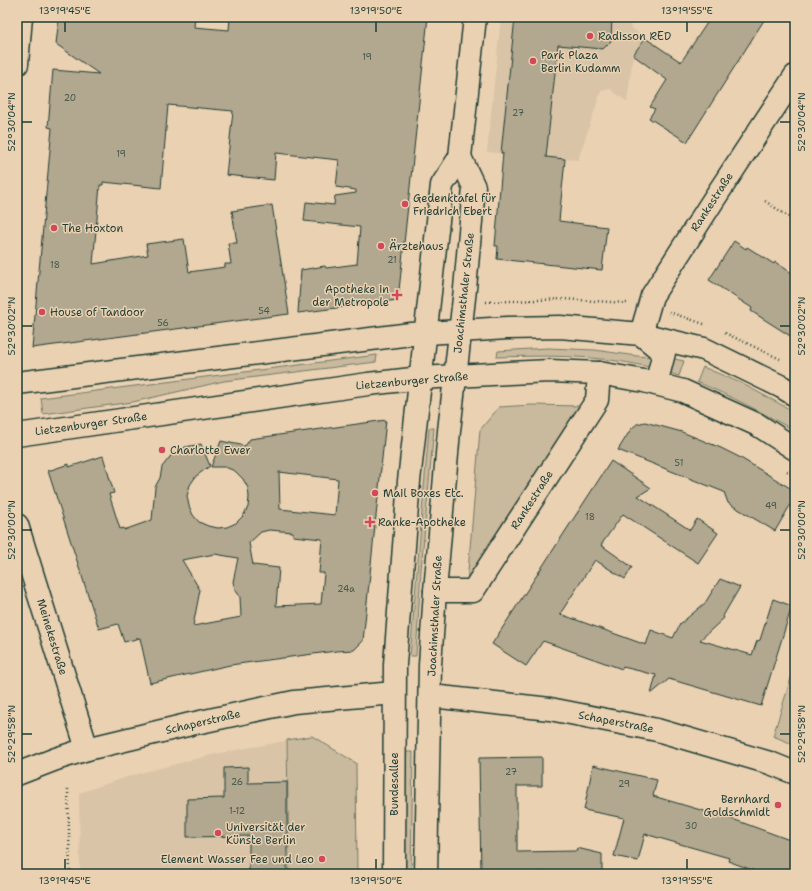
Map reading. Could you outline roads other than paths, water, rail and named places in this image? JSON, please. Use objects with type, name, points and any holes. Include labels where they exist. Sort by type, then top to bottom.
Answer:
[{"type":"main road","points":[[17,64],[21,17]]},
{"type":"main road","points":[[394,693],[409,481],[442,185],[460,157],[475,17]]},
{"type":"main road","name":"Rankestraße","points":[[640,334],[652,296],[795,76]]},
{"type":"main road","name":"Joachimsthaler Straße","points":[[431,696],[430,665],[448,431],[460,331],[474,187],[460,157]]},
{"type":"main road","points":[[17,383],[426,333],[560,327],[640,334],[704,349],[782,387],[795,395]]},
{"type":"main road","points":[[640,334],[664,354],[656,384]]},
{"type":"main road","name":"Lietzenburger Straße","points":[[17,435],[368,384],[421,378],[550,371],[599,373],[683,391],[758,425],[795,448]]},
{"type":"main road","name":"Rankestraße","points":[[435,591],[473,591],[597,400],[599,373]]},
{"type":"main road","name":"Meinekestraße","points":[[17,525],[87,749]]},
{"type":"main road","name":"Schaperstraße","points":[[17,774],[87,749],[294,702],[394,693]]},
{"type":"main road","name":"Bundesallee","points":[[394,693],[394,874]]},
{"type":"main road","points":[[426,874],[431,696]]},
{"type":"main road","name":"Schaperstraße","points":[[431,696],[550,708],[657,730],[770,762],[795,773]]},
{"type":"place","name":"Radisson RED","points":[[590,36]]},
{"type":"place","name":"Park Plaza Berlin Kudamm","points":[[533,61]]},
{"type":"place","name":"Gedenktafel für Friedrich Ebert","points":[[405,204]]},
{"type":"place","name":"The Hoxton","points":[[54,228]]},
{"type":"place","name":"Ärztehaus","points":[[381,246]]},
{"type":"place","name":"Apotheke in der Metropole","points":[[397,295]]},
{"type":"place","name":"House of Tandoor","points":[[42,312]]},
{"type":"place","name":"Charlotte Ewer","points":[[162,450]]},
{"type":"place","name":"Mail Boxes Etc.","points":[[375,493]]},
{"type":"place","name":"Ranke-Apotheke","points":[[370,522]]},
{"type":"place","name":"Bernhard Goldschmidt","points":[[778,805]]},
{"type":"place","name":"Universität der Künste Berlin","points":[[218,833]]},
{"type":"place","name":"Element Wasser Fee und Leo","points":[[322,859]]}]
